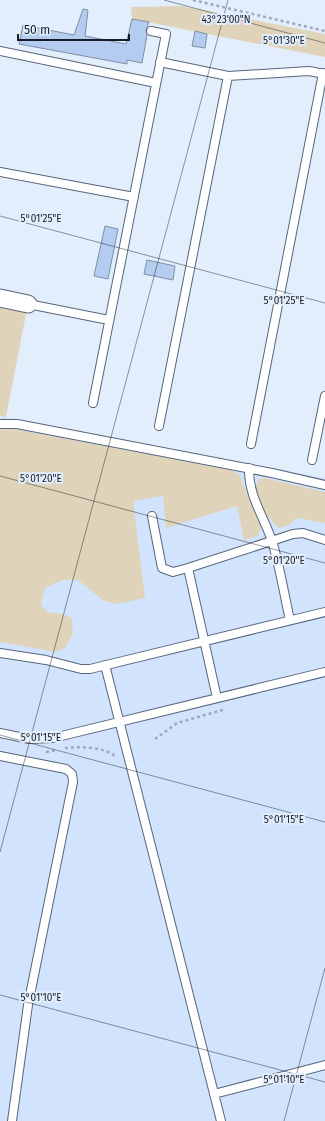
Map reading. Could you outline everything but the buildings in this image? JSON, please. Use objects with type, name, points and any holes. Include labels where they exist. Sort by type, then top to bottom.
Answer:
[{"type":"street","points":[[0,298],[28,304]]},
{"type":"lane","points":[[93,403],[166,34],[151,31]]},
{"type":"lane","points":[[0,51],[156,83]]},
{"type":"lane","points":[[160,62],[228,76],[309,71],[324,74],[251,444]]},
{"type":"lane","points":[[159,426],[228,76]]},
{"type":"lane","points":[[0,172],[134,197]]},
{"type":"lane","points":[[28,304],[109,320]]},
{"type":"lane","points":[[312,460],[325,396]]},
{"type":"lane","points":[[0,424],[17,424],[249,468],[325,485]]},
{"type":"lane","points":[[249,468],[248,481],[272,541],[290,620]]},
{"type":"lane","points":[[152,516],[162,568],[173,572],[293,534],[303,533],[325,540]]},
{"type":"lane","points":[[188,568],[217,698]]},
{"type":"lane","points":[[0,653],[46,660],[81,669],[105,665],[325,612]]},
{"type":"lane","points":[[105,665],[121,722],[221,1121]]},
{"type":"lane","points":[[0,733],[42,739],[121,722],[325,672]]},
{"type":"lane","points":[[0,756],[66,768],[72,774],[73,782],[28,1005],[12,1121]]},
{"type":"lane","points":[[214,1094],[325,1065]]},
{"type":"path","points":[[193,0],[325,31]]},
{"type":"path","points":[[155,739],[177,723],[229,708]]},
{"type":"shaded area","points":[[182,6],[325,34],[325,57],[132,19],[131,7]]},
{"type":"shaded area","points":[[0,304],[27,309],[6,417],[0,416]]},
{"type":"shaded area","points":[[0,416],[325,478],[325,1121],[0,1121]]},
{"type":"shaded area","points":[[9,428],[231,470],[239,474],[261,528],[258,536],[244,540],[237,506],[166,528],[163,496],[133,501],[145,598],[116,604],[104,601],[78,580],[62,580],[45,588],[41,604],[47,612],[63,614],[72,618],[73,634],[65,648],[56,652],[0,642],[0,430]]},
{"type":"shaded area","points":[[265,478],[325,492],[325,523],[297,518],[287,526],[279,528],[264,511],[256,495],[255,488],[259,479]]}]
